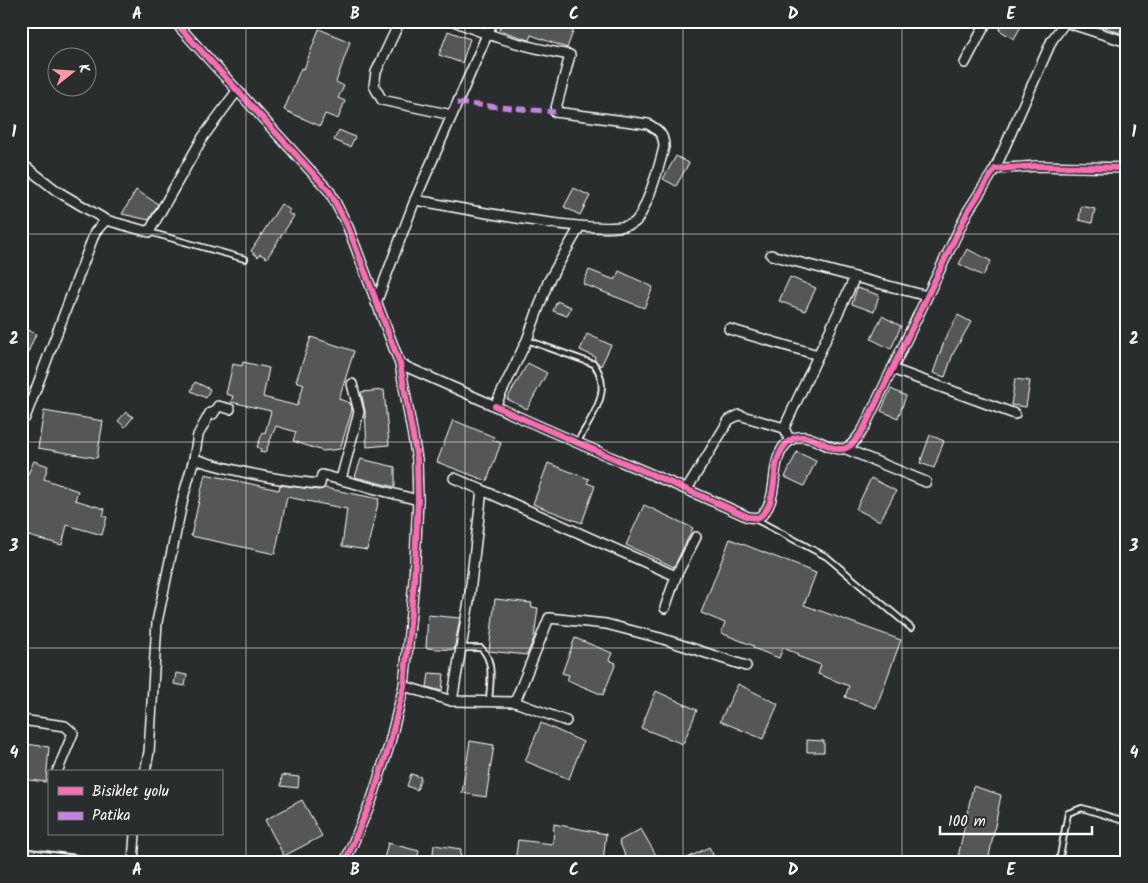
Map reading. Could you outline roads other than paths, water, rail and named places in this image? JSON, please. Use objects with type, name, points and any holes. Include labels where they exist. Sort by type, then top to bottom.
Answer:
[{"type":"street","points":[[174,21],[330,192],[348,227],[400,364],[417,458],[418,500],[414,581],[404,686],[389,746],[372,799],[345,862]]},
{"type":"street","points":[[400,21],[376,72],[374,86],[382,100],[452,115]]},
{"type":"street","points":[[415,200],[579,228],[628,226],[635,222],[656,173],[664,147],[664,139],[660,132],[648,124],[555,112],[570,55],[545,51],[487,35],[454,21]]},
{"type":"street","points":[[376,302],[415,200],[493,21]]},
{"type":"street","points":[[965,63],[986,21]]},
{"type":"street","points":[[846,449],[854,443],[864,428],[968,211],[995,169],[1052,40],[1065,22],[1127,42]]},
{"type":"street","points":[[21,163],[57,191],[106,220],[149,232],[203,137],[237,91]]},
{"type":"street","points":[[995,169],[1036,166],[1127,168]]},
{"type":"street","points":[[21,419],[25,418],[95,232],[106,220]]},
{"type":"street","points":[[495,406],[527,340],[548,282],[579,228]]},
{"type":"street","points":[[771,255],[927,296]]},
{"type":"street","points":[[784,428],[855,277]]},
{"type":"street","points":[[729,329],[818,355]]},
{"type":"street","points":[[400,364],[577,444],[754,519],[763,514],[769,506],[777,456],[790,440],[806,437],[839,449],[846,449],[926,482]]},
{"type":"street","points":[[892,369],[1015,414]]},
{"type":"street","points":[[341,479],[359,412],[352,384]]},
{"type":"street","points":[[146,770],[150,752],[157,622],[184,494],[198,435],[210,413],[213,414],[218,406],[230,409]]},
{"type":"street","points":[[687,489],[729,420],[739,415],[784,428],[790,440]]},
{"type":"street","points":[[194,458],[236,472],[279,480],[320,484],[322,475],[418,500]]},
{"type":"street","points":[[454,478],[676,576]]},
{"type":"street","points":[[452,701],[482,490]]},
{"type":"street","points":[[665,608],[676,576],[696,537]]},
{"type":"street","points":[[515,702],[550,618],[606,624],[660,638],[746,666]]},
{"type":"street","points":[[404,686],[452,701],[515,702],[566,721]]},
{"type":"street","points":[[21,720],[65,726],[73,733],[58,770]]},
{"type":"street","points":[[133,862],[135,836]]},
{"type":"street","points":[[21,855],[75,862]]},
{"type":"lane","points":[[149,232],[245,258]]},
{"type":"lane","points":[[527,340],[594,364],[600,372],[603,392],[577,444]]},
{"type":"lane","points":[[754,519],[826,557],[911,628]]},
{"type":"lane","points":[[461,648],[481,648],[486,653],[490,662],[489,702]]},
{"type":"lane","points":[[1059,862],[1068,813],[1082,808],[1127,822]]}]
